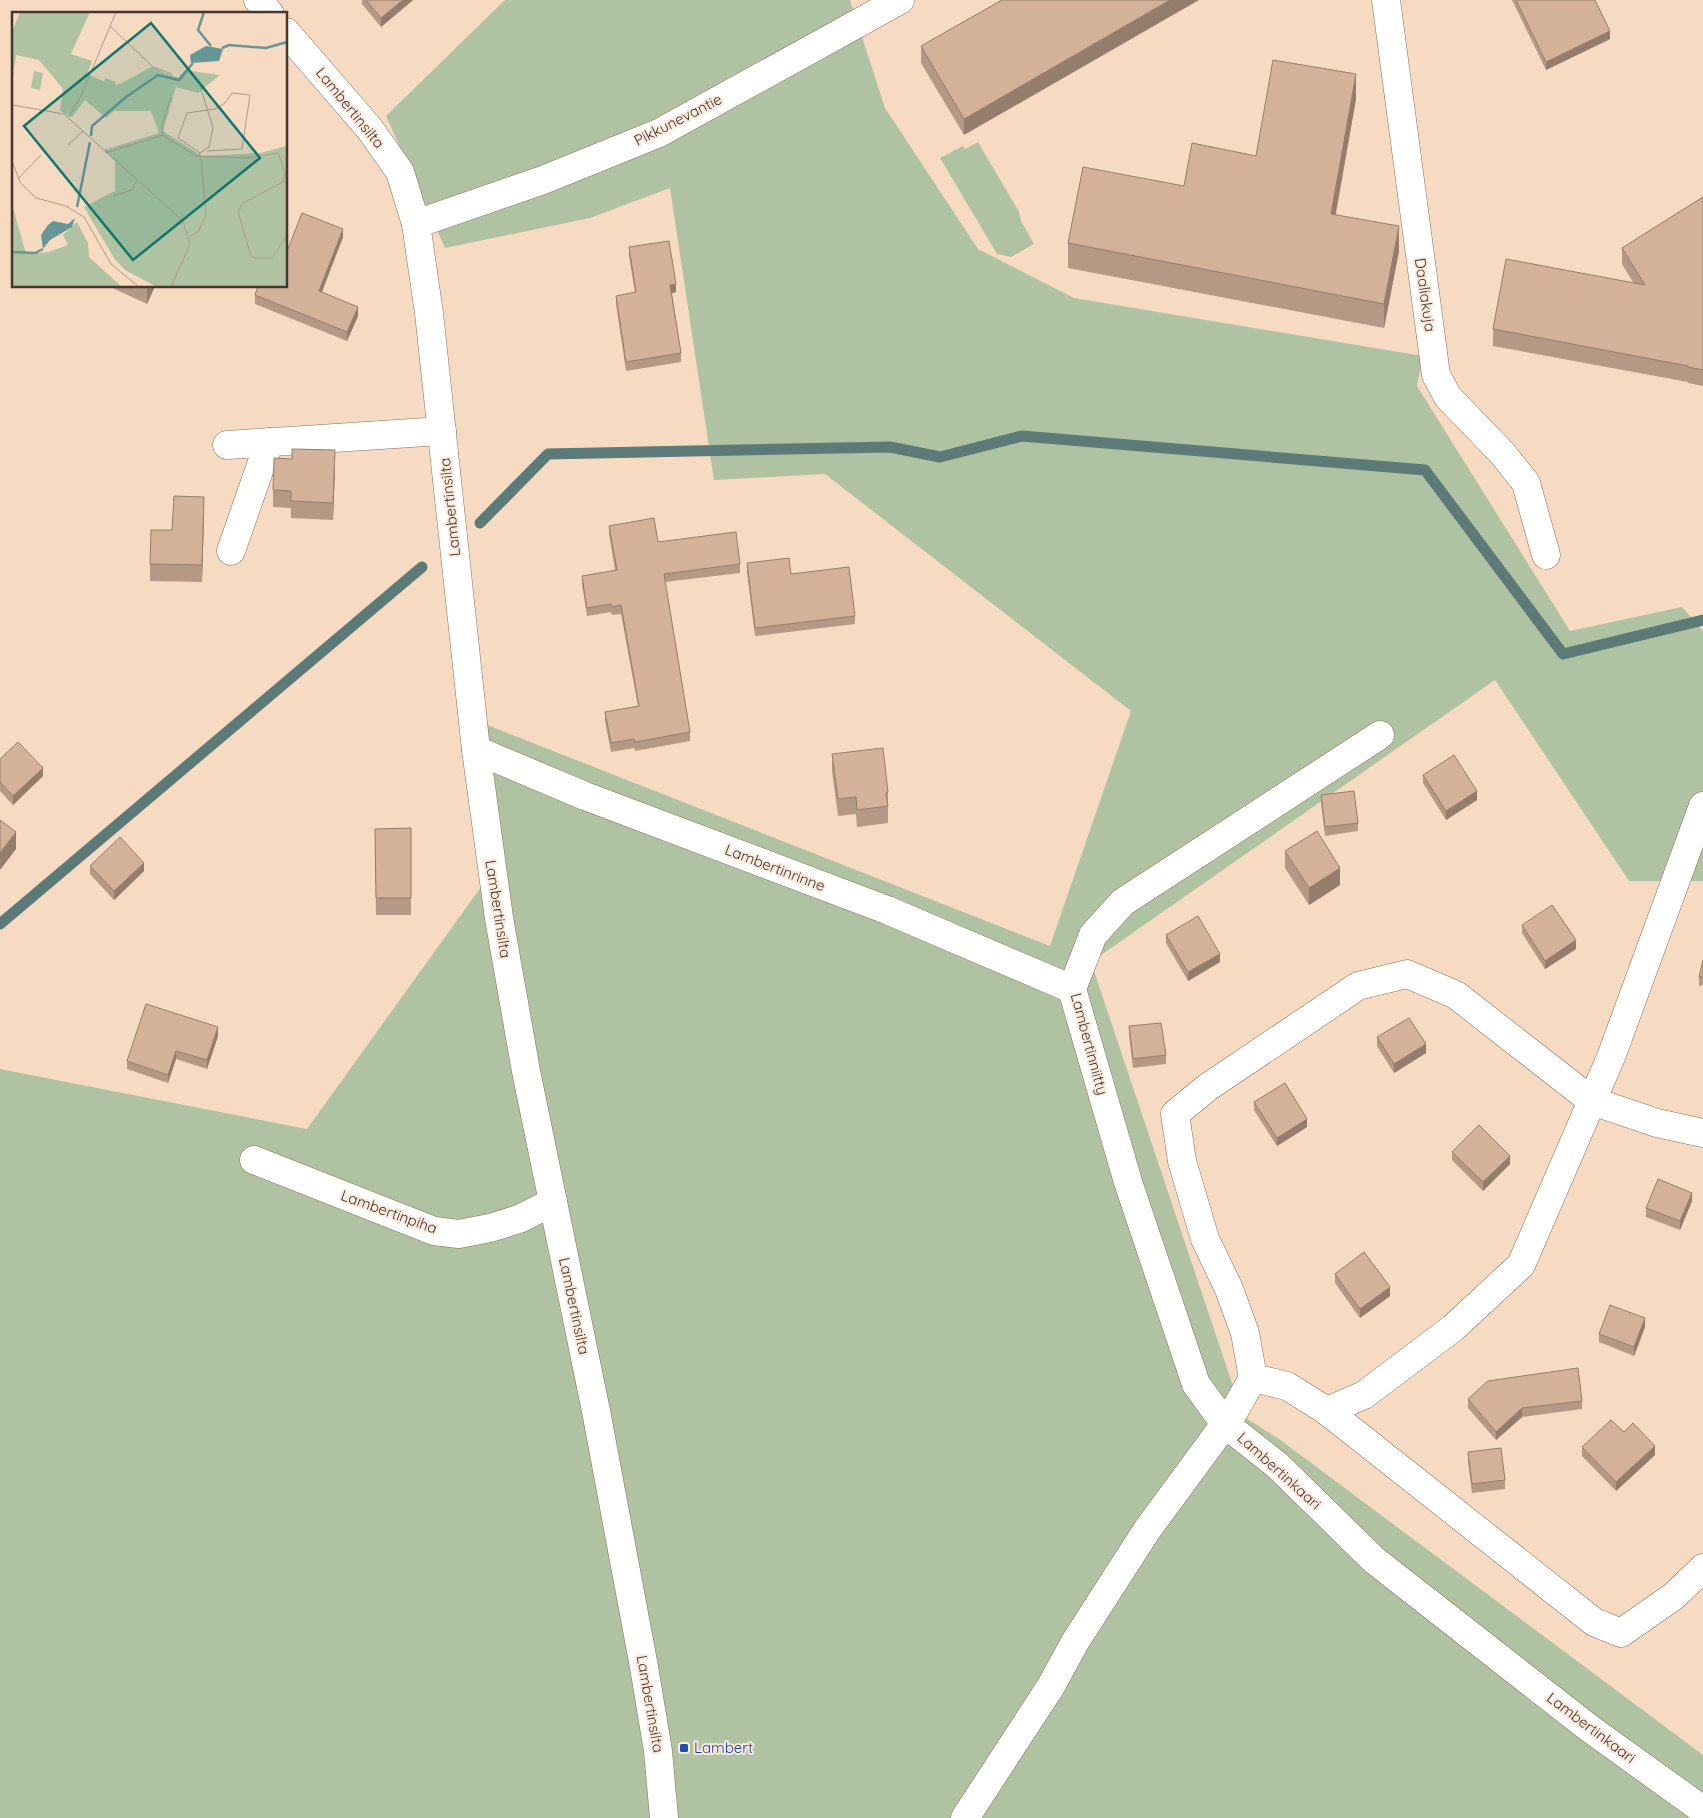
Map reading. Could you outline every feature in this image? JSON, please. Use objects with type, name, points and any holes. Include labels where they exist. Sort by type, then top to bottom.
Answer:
[{"type":"street","points":[[258,0],[268,12]]},
{"type":"street","name":"Pikkunevantie","points":[[416,224],[543,180],[659,133],[900,0]]},
{"type":"street","name":"Daaliakuja","points":[[1386,0],[1436,375],[1448,397],[1503,454],[1526,483],[1546,555]]},
{"type":"street","name":"Lambertinsilta","points":[[288,34],[369,128],[400,172],[416,224],[429,313],[476,750],[500,928],[526,1071],[596,1411],[642,1657],[658,1752],[664,1818]]},
{"type":"street","points":[[227,445],[442,431]]},
{"type":"street","points":[[231,551],[270,442]]},
{"type":"street","name":"Lambertinniitty","points":[[1222,1418],[1196,1384],[1128,1182],[1072,989],[1093,935],[1123,902],[1380,735]]},
{"type":"street","name":"Lambertinrinne","points":[[476,750],[585,796],[887,910],[1072,989]]},
{"type":"street","points":[[1326,1411],[1364,1395],[1371,1390],[1453,1328],[1521,1265],[1611,1057],[1703,806]]},
{"type":"street","points":[[1222,1418],[1233,1412],[1253,1378],[1245,1334],[1229,1289],[1205,1239],[1182,1161],[1175,1114],[1208,1087],[1358,986],[1407,974],[1456,996],[1592,1101],[1657,1123],[1703,1134]]},
{"type":"street","name":"Lambertinpiha","points":[[254,1160],[434,1231],[459,1234],[490,1228],[519,1219],[553,1202]]},
{"type":"street","points":[[1253,1378],[1287,1386],[1326,1411],[1594,1622],[1621,1633],[1674,1596],[1703,1568]]},
{"type":"street","name":"Lambertinkaari","points":[[965,1818],[1051,1686],[1075,1642],[1222,1418],[1276,1465],[1374,1560],[1589,1728],[1703,1810]]},
{"type":"green space","points":[[505,0],[850,0],[885,108],[978,249],[1074,298],[1423,356],[1417,386],[1570,631],[1682,607],[1703,631],[1703,881],[1629,881],[1495,680],[1091,962],[1243,1416],[1279,1439],[1703,1755],[1703,1818],[0,1818],[0,1069],[307,1129],[481,887],[506,883],[487,725],[1050,946],[1131,711],[825,474],[714,480],[670,188],[590,218],[445,248],[386,116]]},
{"type":"green space","points":[[978,142],[1019,212],[1021,221],[1034,244],[1011,257],[997,254],[940,158],[963,146],[965,149]]},
{"type":"building","points":[[366,0],[403,0],[381,18]]},
{"type":"building","points":[[1002,0],[1170,0],[964,119],[921,46]]},
{"type":"building","points":[[1516,0],[1595,0],[1610,31],[1546,62]]},
{"type":"building","points":[[1273,60],[1356,74],[1331,214],[1399,226],[1384,304],[1068,243],[1083,167],[1184,186],[1192,143],[1256,156]]},
{"type":"building","points":[[1703,197],[1703,370],[1493,329],[1506,259],[1645,285],[1622,248]]},
{"type":"building","points":[[302,213],[343,229],[319,291],[358,307],[347,332],[255,295],[257,288],[288,288],[288,249]]},
{"type":"building","points":[[669,241],[676,284],[670,285],[681,353],[626,362],[616,296],[636,292],[629,247]]},
{"type":"building","points":[[292,449],[335,450],[333,503],[291,501],[291,491],[273,490],[274,458],[292,459]]},
{"type":"building","points":[[174,496],[204,497],[202,565],[150,564],[151,530],[172,530]]},
{"type":"building","points":[[654,518],[658,542],[736,532],[740,564],[664,574],[690,732],[635,742],[634,739],[611,743],[605,712],[639,706],[621,605],[612,607],[611,604],[587,608],[582,576],[617,570],[609,526]]},
{"type":"building","points":[[789,558],[791,574],[849,567],[855,616],[755,628],[747,563]]},
{"type":"building","points":[[18,742],[43,768],[13,796],[0,782],[0,759]]},
{"type":"building","points":[[883,748],[888,806],[857,810],[856,797],[838,799],[832,754]]},
{"type":"building","points":[[1454,755],[1477,791],[1446,811],[1423,775]]},
{"type":"building","points":[[1354,791],[1358,823],[1325,827],[1321,795]]},
{"type":"building","points":[[0,820],[16,832],[0,853]]},
{"type":"building","points":[[411,828],[411,898],[376,898],[375,829]]},
{"type":"building","points":[[1317,831],[1340,868],[1309,888],[1285,851]]},
{"type":"building","points":[[120,837],[144,863],[114,891],[90,866]]},
{"type":"building","points":[[1552,905],[1576,940],[1545,961],[1522,925]]},
{"type":"building","points":[[1198,916],[1220,954],[1188,972],[1166,935]]},
{"type":"building","points":[[1703,960],[1703,977],[1699,977]]},
{"type":"building","points":[[146,1004],[218,1027],[207,1060],[176,1051],[168,1075],[127,1061]]},
{"type":"building","points":[[1409,1018],[1426,1044],[1394,1064],[1377,1037]]},
{"type":"building","points":[[1161,1023],[1166,1055],[1133,1059],[1129,1026]]},
{"type":"building","points":[[1285,1083],[1307,1119],[1277,1138],[1254,1102]]},
{"type":"building","points":[[1479,1125],[1510,1156],[1483,1182],[1452,1152]]},
{"type":"building","points":[[1658,1179],[1692,1193],[1680,1221],[1646,1208]]},
{"type":"building","points":[[1364,1252],[1390,1287],[1360,1309],[1335,1274]]},
{"type":"building","points":[[1610,1305],[1645,1318],[1634,1347],[1599,1334]]},
{"type":"building","points":[[1578,1368],[1582,1401],[1522,1408],[1496,1432],[1468,1399],[1488,1381]]},
{"type":"building","points":[[1611,1420],[1624,1432],[1633,1423],[1655,1446],[1616,1482],[1582,1447]]},
{"type":"building","points":[[1501,1448],[1505,1480],[1472,1484],[1468,1452]]},
{"type":"waterway","points":[[480,523],[548,454],[890,447],[940,457],[1022,436],[1425,470],[1563,654],[1703,620]]},
{"type":"waterway","points":[[0,924],[422,567]]},
{"type":"place","name":"Lambert","points":[[684,1748]]}]
